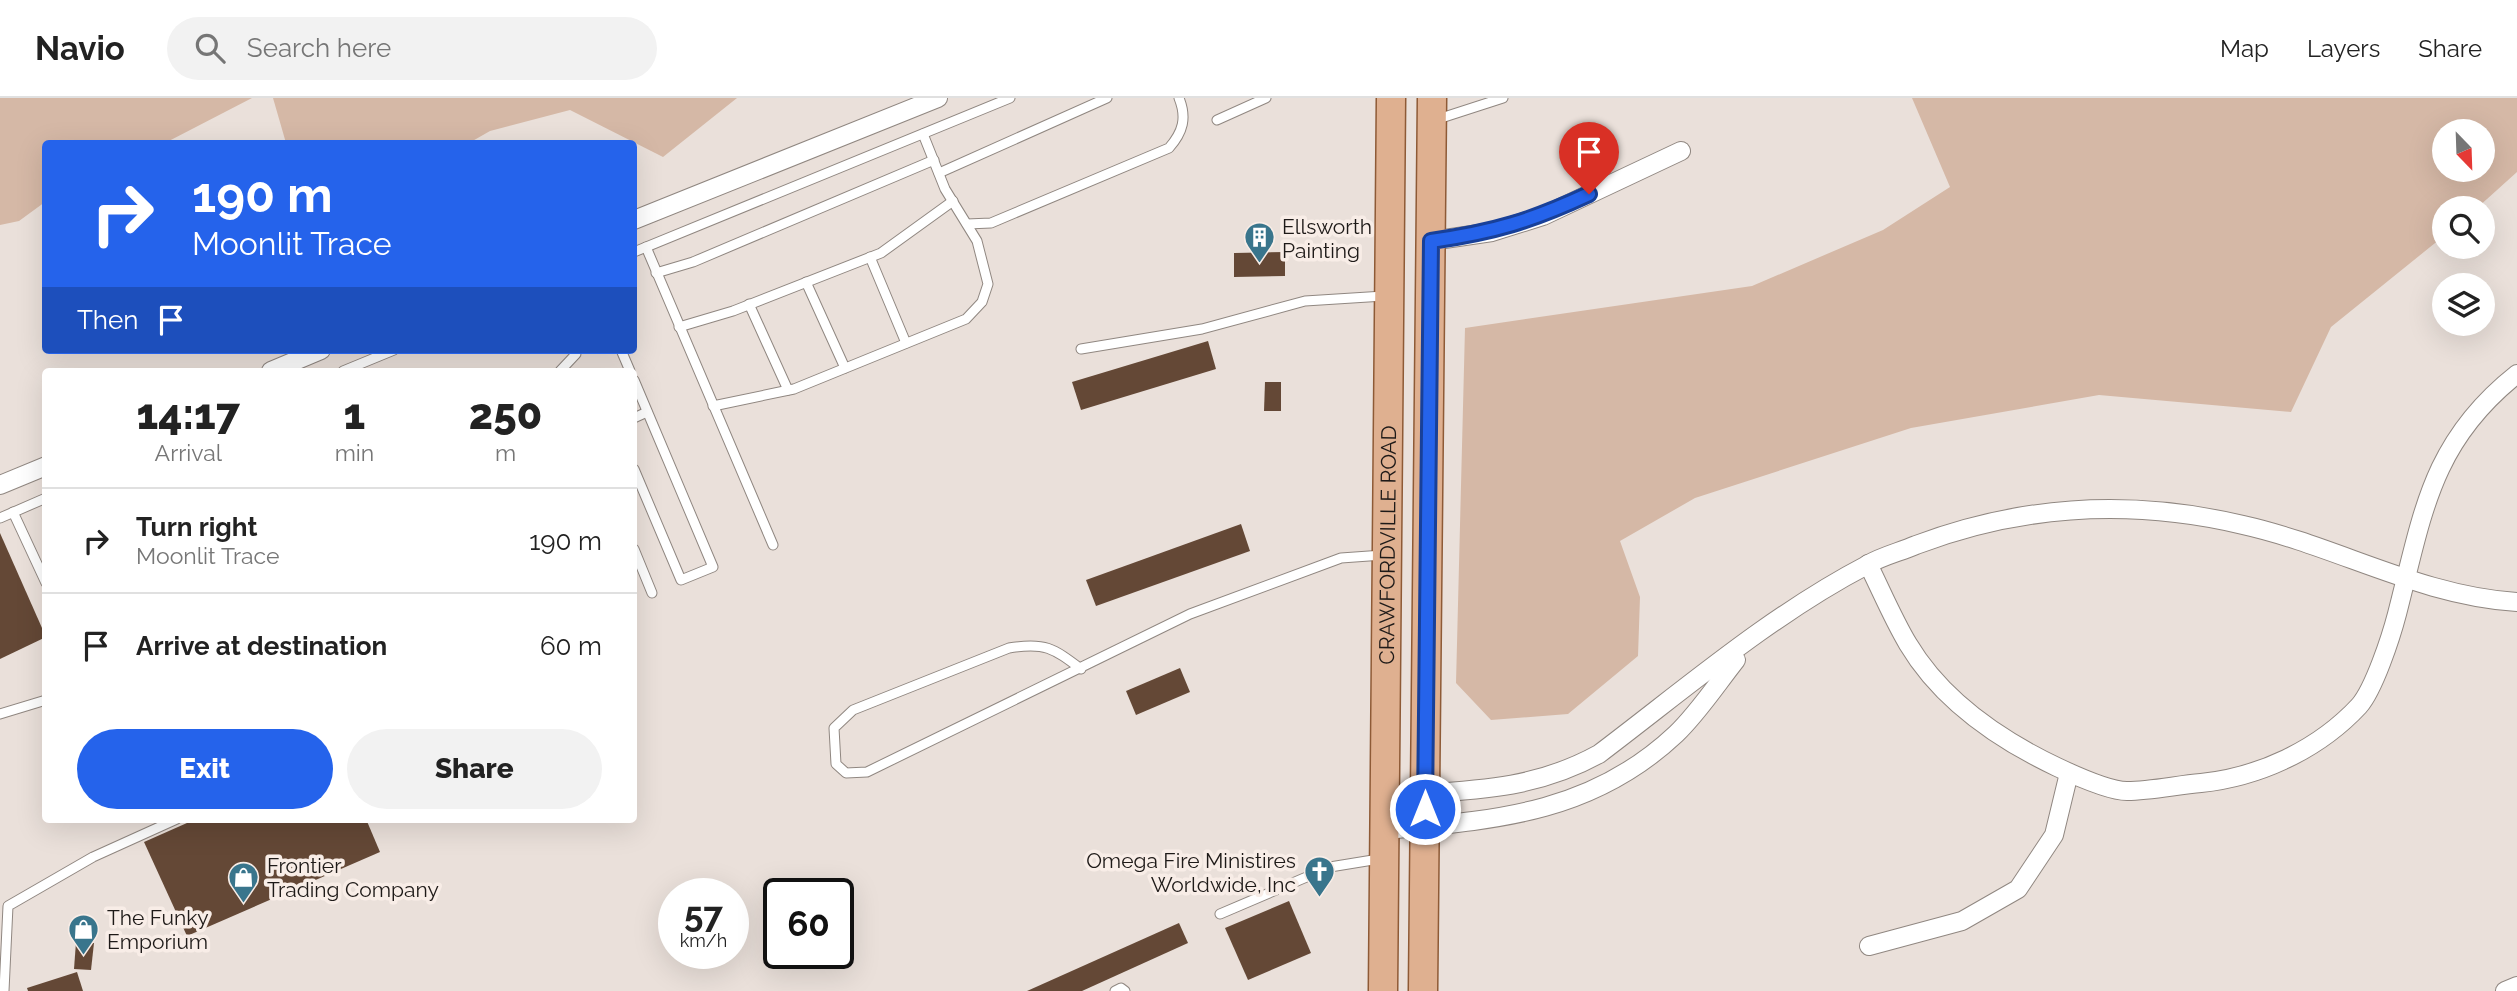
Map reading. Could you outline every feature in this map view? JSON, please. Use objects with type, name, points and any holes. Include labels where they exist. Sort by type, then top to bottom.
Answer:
[{"type":"main road","name":"CRAWFORDVILLE ROAD","points":[[1383,991],[1391,98]]},
{"type":"main road","name":"CRAWFORDVILLE ROAD","points":[[1423,991],[1432,110]]},
{"type":"main road","points":[[1389,360],[1400,396],[1429,446]]},
{"type":"main road","points":[[1389,503],[1401,518],[1413,544],[1427,593]]},
{"type":"street","points":[[637,219],[938,98]]},
{"type":"street","points":[[1431,241],[1492,232],[1543,216],[1681,151]]},
{"type":"street","points":[[278,368],[311,354]]},
{"type":"street","points":[[1868,564],[1908,644],[1948,693],[1965,711],[2022,750],[2069,773],[2124,791],[2232,779],[2305,751],[2360,705],[2389,643],[2434,478],[2456,437],[2488,398],[2517,374]]},
{"type":"street","points":[[0,485],[42,468]]},
{"type":"street","points":[[1385,796],[1511,786],[1542,780],[1599,754],[1752,640],[1868,564],[1942,536],[2025,514],[2104,507],[2176,510],[2246,525],[2405,581],[2477,600],[2517,602]]},
{"type":"street","points":[[1385,830],[1491,820],[1557,806],[1613,779],[1677,734],[1752,640]]},
{"type":"street","points":[[1599,754],[1613,779]]},
{"type":"street","points":[[1869,946],[1962,920],[2018,889],[2054,835],[2069,773]]},
{"type":"lane","points":[[637,251],[1010,98]]},
{"type":"lane","points":[[939,173],[1107,98]]},
{"type":"lane","points":[[967,224],[991,223],[1169,148],[1180,135],[1184,121],[1179,98]]},
{"type":"lane","points":[[1217,120],[1266,98]]},
{"type":"lane","points":[[1432,110],[1503,98]]},
{"type":"lane","points":[[713,406],[788,390],[845,368],[966,319],[982,302],[988,284],[977,241],[953,201],[923,134]]},
{"type":"lane","points":[[656,273],[693,262],[933,160]]},
{"type":"lane","points":[[679,327],[749,304],[870,257],[911,234],[953,201]]},
{"type":"lane","points":[[646,247],[773,545]]},
{"type":"lane","points":[[870,257],[906,343]]},
{"type":"lane","points":[[806,282],[845,368]]},
{"type":"lane","points":[[1081,349],[1202,329],[1306,301],[1390,296]]},
{"type":"lane","points":[[749,304],[788,390]]},
{"type":"lane","points":[[350,368],[384,354]]},
{"type":"lane","points":[[563,368],[576,354]]},
{"type":"lane","points":[[637,387],[713,567],[681,580],[637,476]]},
{"type":"lane","points":[[637,417],[647,412]]},
{"type":"lane","points":[[0,518],[42,500]]},
{"type":"lane","points":[[13,512],[42,574]]},
{"type":"lane","points":[[1081,669],[1052,648],[1032,644],[1009,648],[853,710],[834,729],[836,764],[846,773],[867,772],[888,764],[949,731],[1081,669],[1190,614],[1341,558],[1388,554]]},
{"type":"lane","points":[[637,556],[652,593]]},
{"type":"lane","points":[[0,714],[42,701]]},
{"type":"lane","points":[[5,991],[8,906],[93,857],[168,823]]},
{"type":"lane","points":[[1220,914],[1330,867],[1385,859]]},
{"type":"lane","points":[[1115,991],[1121,988],[1125,991]]},
{"type":"shaded area","points":[[0,98],[252,98],[171,140],[42,140],[42,204],[19,221],[0,225]]},
{"type":"shaded area","points":[[273,98],[737,98],[663,157],[637,144],[637,140],[629,140],[570,110],[490,131],[474,140],[285,140]]},
{"type":"shaded area","points":[[1912,98],[2517,98],[2517,172],[2490,196],[2432,196],[2432,245],[2331,327],[2291,412],[2099,395],[1911,428],[1695,498],[1620,541],[1640,597],[1638,656],[1568,714],[1491,720],[1456,683],[1465,328],[1752,286],[1883,230],[1950,187]]},
{"type":"building","name":"Ellsworth Painting","points":[[1285,252],[1285,276],[1234,277],[1234,253]]},
{"type":"building","points":[[1208,341],[1216,369],[1081,410],[1072,382]]},
{"type":"building","points":[[1265,382],[1281,382],[1281,411],[1264,411]]},
{"type":"building","points":[[1241,524],[1250,551],[1096,606],[1086,580]]},
{"type":"building","points":[[0,533],[42,628],[42,639],[0,659]]},
{"type":"building","points":[[1180,668],[1190,692],[1136,715],[1126,691]]},
{"type":"building","points":[[187,823],[368,823],[380,852],[187,936],[144,842]]},
{"type":"building","points":[[1289,901],[1311,953],[1248,980],[1225,928]]},
{"type":"building","points":[[1179,923],[1188,943],[1082,991],[1027,991]]},
{"type":"building","name":"The Funky Emporium","points":[[76,942],[94,943],[91,970],[74,969]]},
{"type":"building","points":[[77,972],[83,991],[28,991],[27,988]]},
{"type":"place","name":"Ellsworth Painting","points":[[1259,265]]},
{"type":"place","name":"Omega Fire Ministires Worldwide, Inc","points":[[1319,899]]},
{"type":"place","name":"Frontier Trading Company","points":[[244,904]]},
{"type":"place","name":"The Funky Emporium","points":[[84,956]]},
{"type":"route","points":[[1425,809],[1431,241],[1492,232],[1543,216],[1589,194]]}]
